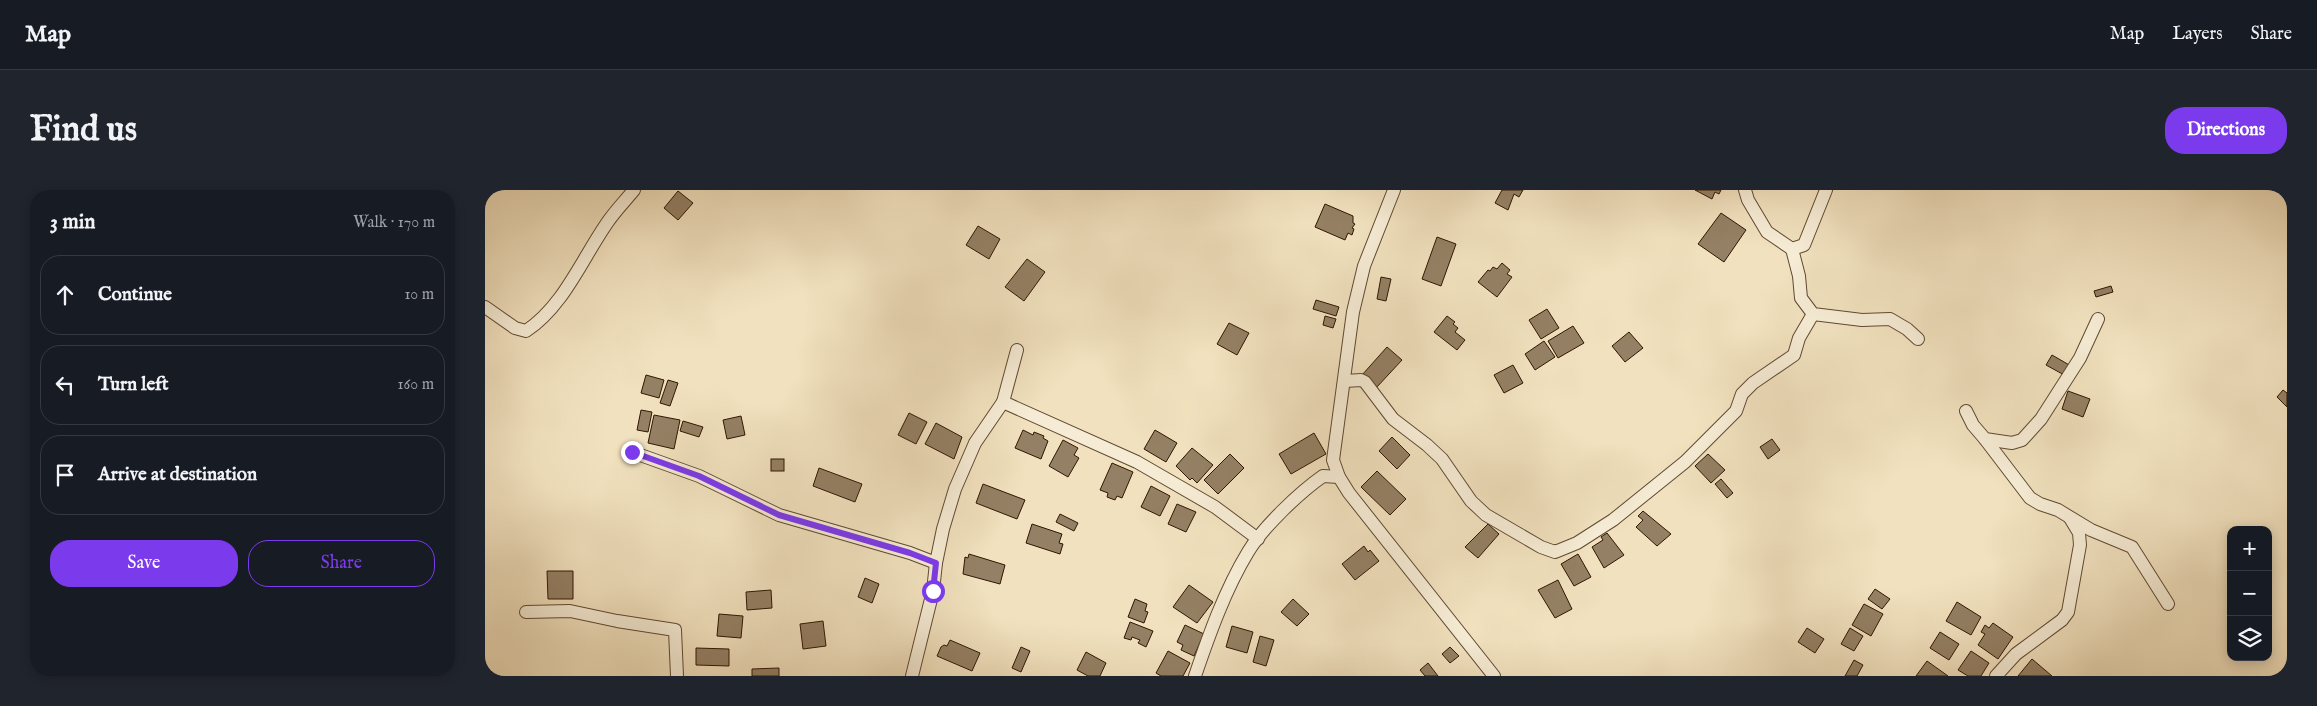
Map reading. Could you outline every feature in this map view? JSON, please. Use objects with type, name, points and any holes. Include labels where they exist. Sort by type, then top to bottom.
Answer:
[{"type":"street","points":[[485,307],[515,328],[526,331],[539,323],[554,306],[608,221],[634,190]]},
{"type":"street","points":[[1394,190],[1364,266],[1353,312],[1333,460],[1339,477],[1494,676]]},
{"type":"street","points":[[1745,190],[1748,200],[1767,232],[1792,249],[1799,276],[1801,298],[1813,314],[1862,320],[1890,319],[1907,329],[1918,339]]},
{"type":"street","points":[[1792,249],[1804,245],[1826,190]]},
{"type":"street","points":[[1345,381],[1361,380],[1365,382],[1387,413],[1442,459],[1471,502],[1486,515],[1541,548],[1555,552],[1577,543],[1613,520],[1685,462],[1736,411],[1742,394],[1753,382],[1794,355],[1799,338],[1813,314]]},
{"type":"street","points":[[1985,439],[2012,443],[2022,440],[2041,419],[2080,358],[2098,319]]},
{"type":"street","points":[[912,676],[933,591],[936,563],[950,505],[975,443],[1003,402],[1017,350]]},
{"type":"street","points":[[1003,402],[1137,462],[1215,507],[1259,539]]},
{"type":"street","points":[[1966,411],[1973,425],[2030,498],[2039,504],[2058,510],[2091,530],[2132,547],[2168,604]]},
{"type":"street","points":[[632,452],[699,476],[779,515],[910,553],[936,563]]},
{"type":"street","points":[[1195,676],[1226,596],[1249,551],[1283,510],[1313,483],[1323,476],[1339,477]]},
{"type":"street","points":[[1996,676],[2017,654],[2063,620],[2068,612],[2080,545],[2079,533],[2069,516]]},
{"type":"street","points":[[526,612],[570,611],[675,630],[677,676]]},
{"type":"building","points":[[1502,190],[1523,190],[1519,197],[1514,194],[1508,210],[1495,203]]},
{"type":"building","points":[[1695,190],[1721,190],[1719,194],[1715,192],[1712,199]]},
{"type":"building","points":[[678,191],[693,203],[678,220],[664,208]]},
{"type":"building","points":[[1325,204],[1353,216],[1353,223],[1355,224],[1352,228],[1354,229],[1352,235],[1348,233],[1345,240],[1315,227]]},
{"type":"building","points":[[1721,213],[1746,230],[1724,262],[1698,244]]},
{"type":"building","points":[[978,226],[1000,239],[989,259],[966,245]]},
{"type":"building","points":[[1437,237],[1456,244],[1441,286],[1422,279]]},
{"type":"building","points":[[1027,259],[1045,272],[1024,301],[1005,287]]},
{"type":"building","points":[[1502,263],[1510,270],[1507,274],[1512,277],[1497,297],[1478,282],[1488,270],[1490,271],[1493,267],[1497,269]]},
{"type":"building","points":[[1381,277],[1391,279],[1386,301],[1377,299]]},
{"type":"building","points":[[2111,286],[2113,292],[2096,297],[2094,291]]},
{"type":"building","points":[[1316,300],[1339,307],[1336,316],[1313,309]]},
{"type":"building","points":[[1547,309],[1559,328],[1541,339],[1529,320]]},
{"type":"building","points":[[1325,316],[1336,319],[1333,328],[1323,325]]},
{"type":"building","points":[[1447,316],[1455,322],[1453,324],[1458,328],[1455,332],[1465,340],[1457,350],[1434,332]]},
{"type":"building","points":[[1229,323],[1249,333],[1237,355],[1217,344]]},
{"type":"building","points":[[1573,326],[1584,343],[1558,358],[1548,341]]},
{"type":"building","points":[[1629,332],[1643,348],[1625,362],[1612,346]]},
{"type":"building","points":[[1544,341],[1555,357],[1535,370],[1525,354]]},
{"type":"building","points":[[1387,347],[1402,360],[1376,388],[1362,375]]},
{"type":"building","points":[[2052,355],[2071,366],[2066,376],[2046,365]]},
{"type":"building","points":[[1513,365],[1523,383],[1504,393],[1494,375]]},
{"type":"building","points":[[646,375],[664,380],[659,398],[641,393]]},
{"type":"building","points":[[668,380],[678,383],[670,406],[660,403]]},
{"type":"building","points":[[2283,390],[2287,393],[2287,407],[2277,397]]},
{"type":"building","points":[[2068,391],[2090,399],[2083,417],[2062,409]]},
{"type":"building","points":[[641,410],[652,412],[648,432],[637,430]]},
{"type":"building","points":[[909,413],[927,422],[916,444],[898,435]]},
{"type":"building","points":[[654,415],[680,420],[674,449],[648,443]]},
{"type":"building","points":[[741,416],[745,435],[727,439],[723,420]]},
{"type":"building","points":[[683,421],[703,427],[699,437],[680,431]]},
{"type":"building","points":[[936,423],[962,437],[954,459],[925,444]]},
{"type":"building","points":[[1023,430],[1033,435],[1034,432],[1044,436],[1043,438],[1048,441],[1041,459],[1015,448]]},
{"type":"building","points":[[1155,430],[1177,443],[1166,462],[1144,449]]},
{"type":"building","points":[[1314,433],[1326,454],[1291,474],[1279,454]]},
{"type":"building","points":[[1392,437],[1410,455],[1397,469],[1379,451]]},
{"type":"building","points":[[1772,439],[1780,450],[1768,459],[1760,447]]},
{"type":"building","points":[[1063,440],[1078,448],[1074,455],[1079,458],[1068,477],[1049,466]]},
{"type":"building","points":[[1192,448],[1213,465],[1197,483],[1192,478],[1190,480],[1176,466]]},
{"type":"building","points":[[1230,454],[1244,468],[1218,494],[1204,480]]},
{"type":"building","points":[[1708,454],[1725,470],[1711,483],[1695,466]]},
{"type":"building","points":[[771,459],[784,459],[784,471],[771,471]]},
{"type":"building","points":[[1112,463],[1133,472],[1122,498],[1117,496],[1115,500],[1107,497],[1108,493],[1100,490]]},
{"type":"building","points":[[819,468],[862,484],[855,502],[813,486]]},
{"type":"building","points":[[1377,471],[1406,499],[1390,515],[1361,487]]},
{"type":"building","points":[[1721,479],[1733,493],[1727,498],[1715,484]]},
{"type":"building","points":[[983,484],[1025,500],[1017,519],[976,503]]},
{"type":"building","points":[[1151,486],[1170,496],[1160,516],[1141,507]]},
{"type":"building","points":[[1177,504],[1196,512],[1186,532],[1168,524]]},
{"type":"building","points":[[1643,511],[1671,534],[1657,546],[1636,527],[1643,520],[1638,516]]},
{"type":"building","points":[[1060,514],[1078,523],[1074,531],[1056,522]]},
{"type":"building","points":[[1032,524],[1062,534],[1059,543],[1063,544],[1060,554],[1026,543]]},
{"type":"building","points":[[1488,524],[1499,534],[1478,558],[1465,547]]},
{"type":"building","points":[[1607,533],[1624,555],[1604,568],[1592,547],[1603,540],[1601,537]]},
{"type":"building","points":[[1364,546],[1379,561],[1355,580],[1342,564]]},
{"type":"building","points":[[969,554],[1005,565],[1000,584],[963,574],[965,557],[968,558]]},
{"type":"building","points":[[1578,554],[1591,577],[1574,586],[1561,564]]},
{"type":"building","points":[[547,571],[573,571],[573,599],[548,599]]},
{"type":"building","points":[[865,578],[879,584],[872,603],[858,597]]},
{"type":"building","points":[[1558,580],[1572,609],[1555,618],[1538,590]]},
{"type":"building","points":[[1189,585],[1213,602],[1197,623],[1173,607]]},
{"type":"building","points":[[1875,589],[1890,599],[1882,609],[1868,599]]},
{"type":"building","points":[[771,590],[772,608],[747,610],[746,592]]},
{"type":"building","points":[[1135,599],[1147,604],[1145,611],[1148,612],[1144,623],[1128,617]]},
{"type":"building","points":[[1293,599],[1309,614],[1297,626],[1281,612]]},
{"type":"building","points":[[1957,602],[1981,617],[1971,635],[1946,621]]},
{"type":"building","points":[[1864,604],[1883,614],[1871,636],[1852,625]]},
{"type":"building","points":[[719,614],[743,616],[741,638],[717,636]]},
{"type":"building","points":[[823,621],[826,646],[803,649],[800,624]]},
{"type":"building","points":[[1130,622],[1153,631],[1146,647],[1138,643],[1140,640],[1132,637],[1131,640],[1124,638]]},
{"type":"building","points":[[1993,623],[2013,637],[1998,659],[1978,645],[1985,634],[1981,632],[1985,625],[1989,628]]},
{"type":"building","points":[[1185,625],[1204,634],[1194,656],[1181,650],[1183,645],[1177,642]]},
{"type":"building","points":[[1232,626],[1253,632],[1247,653],[1226,647]]},
{"type":"building","points":[[1807,628],[1824,639],[1815,653],[1798,642]]},
{"type":"building","points":[[1850,628],[1863,636],[1854,651],[1841,644]]},
{"type":"building","points":[[1940,632],[1959,644],[1949,660],[1930,648]]},
{"type":"building","points":[[1260,636],[1274,640],[1266,666],[1253,662]]},
{"type":"building","points":[[950,640],[980,653],[972,671],[937,656],[941,647],[947,646]]},
{"type":"building","points":[[1021,647],[1030,651],[1021,672],[1012,668]]},
{"type":"building","points":[[1450,647],[1459,656],[1450,663],[1442,654]]},
{"type":"building","points":[[696,648],[729,649],[729,666],[696,665]]},
{"type":"building","points":[[1168,651],[1190,663],[1183,676],[1161,676],[1156,673]]},
{"type":"building","points":[[1971,651],[1989,663],[1981,676],[1968,676],[1958,670]]},
{"type":"building","points":[[1086,652],[1106,663],[1100,676],[1088,676],[1077,670]]},
{"type":"building","points":[[2032,659],[2052,676],[2018,676]]},
{"type":"building","points":[[1854,660],[1863,665],[1857,676],[1845,676]]},
{"type":"building","points":[[1927,661],[1948,676],[1916,676]]},
{"type":"building","points":[[1428,663],[1438,676],[1425,676],[1420,670]]},
{"type":"building","points":[[779,668],[779,676],[752,676],[752,669]]},
{"type":"route","points":[[632,452],[699,476],[779,515],[910,553],[936,563],[933,591]]}]
